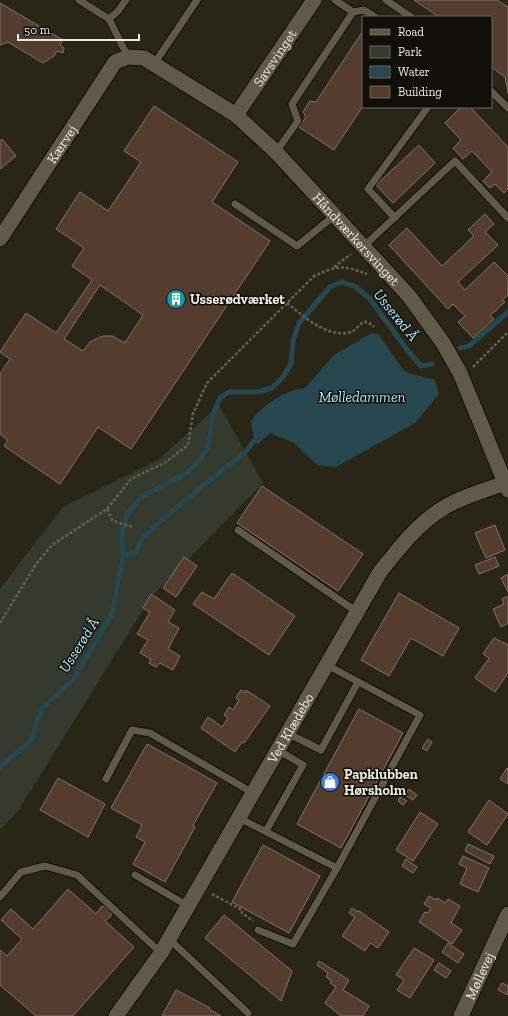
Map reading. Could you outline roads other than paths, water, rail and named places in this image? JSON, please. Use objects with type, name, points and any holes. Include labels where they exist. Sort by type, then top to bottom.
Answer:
[{"type":"street","name":"Savsvinget","points":[[236,115],[314,0]]},
{"type":"street","name":"Håndværkersvinget","points":[[128,57],[144,58],[236,115],[276,152],[336,215],[409,296],[443,343],[460,373],[506,486]]},
{"type":"street","name":"Kærvej","points":[[1,236],[115,62],[128,57]]},
{"type":"street","name":"Ved Klædebo","points":[[116,1016],[161,953],[380,572],[404,542],[425,521],[445,506],[506,486]]},
{"type":"street","name":"Møllevej","points":[[461,1016],[508,914]]},
{"type":"lane","points":[[79,0],[108,19],[128,57]]},
{"type":"lane","points":[[108,19],[118,11],[126,0]]},
{"type":"lane","points":[[154,64],[197,0]]},
{"type":"lane","points":[[335,0],[353,12],[364,10],[373,16]]},
{"type":"lane","points":[[386,0],[410,16]]},
{"type":"lane","points":[[276,152],[298,121],[292,104],[353,12]]},
{"type":"lane","points":[[492,92],[508,108]]},
{"type":"lane","points":[[395,218],[368,189],[427,108]]},
{"type":"lane","points":[[364,246],[455,161],[508,218]]},
{"type":"lane","points":[[235,204],[297,246],[336,215]]},
{"type":"lane","points":[[238,530],[357,612]]},
{"type":"lane","points":[[258,930],[293,944],[337,868],[420,714],[327,665]]},
{"type":"lane","points":[[287,733],[321,750],[358,682]]},
{"type":"lane","points":[[106,779],[132,730],[150,733],[254,792]]},
{"type":"lane","points":[[266,831],[303,765],[278,750]]},
{"type":"lane","points":[[239,818],[337,868]]},
{"type":"lane","points":[[0,897],[21,872],[45,866],[77,875],[161,953]]},
{"type":"lane","points":[[135,874],[188,906]]},
{"type":"lane","points":[[169,939],[248,1013]]},
{"type":"water","name":"Mølledammen","points":[[372,333],[378,334],[405,372],[435,380],[439,394],[415,423],[336,467],[317,465],[294,443],[270,433],[258,444],[254,441],[251,421],[262,409],[282,395],[297,389],[305,388],[334,355]]},
{"type":"waterway","name":"Usserød Å","points":[[0,767],[31,741],[42,708],[73,680],[112,614],[123,557],[122,531],[128,513],[141,497],[187,473],[199,461],[208,447],[213,414],[220,398],[229,392],[258,392],[272,388],[283,377],[291,364],[293,341],[299,323],[330,287],[342,282],[356,287],[370,299],[407,350],[421,366],[432,364]]},
{"type":"waterway","name":"Usserød Å","points":[[460,348],[469,346],[508,312]]},
{"type":"waterway","points":[[123,557],[136,551],[142,539],[166,516],[246,451],[254,441]]},
{"type":"place","name":"Usserødværket","points":[[176,299]]},
{"type":"place","name":"Papklubben Hørsholm","points":[[330,782]]}]
